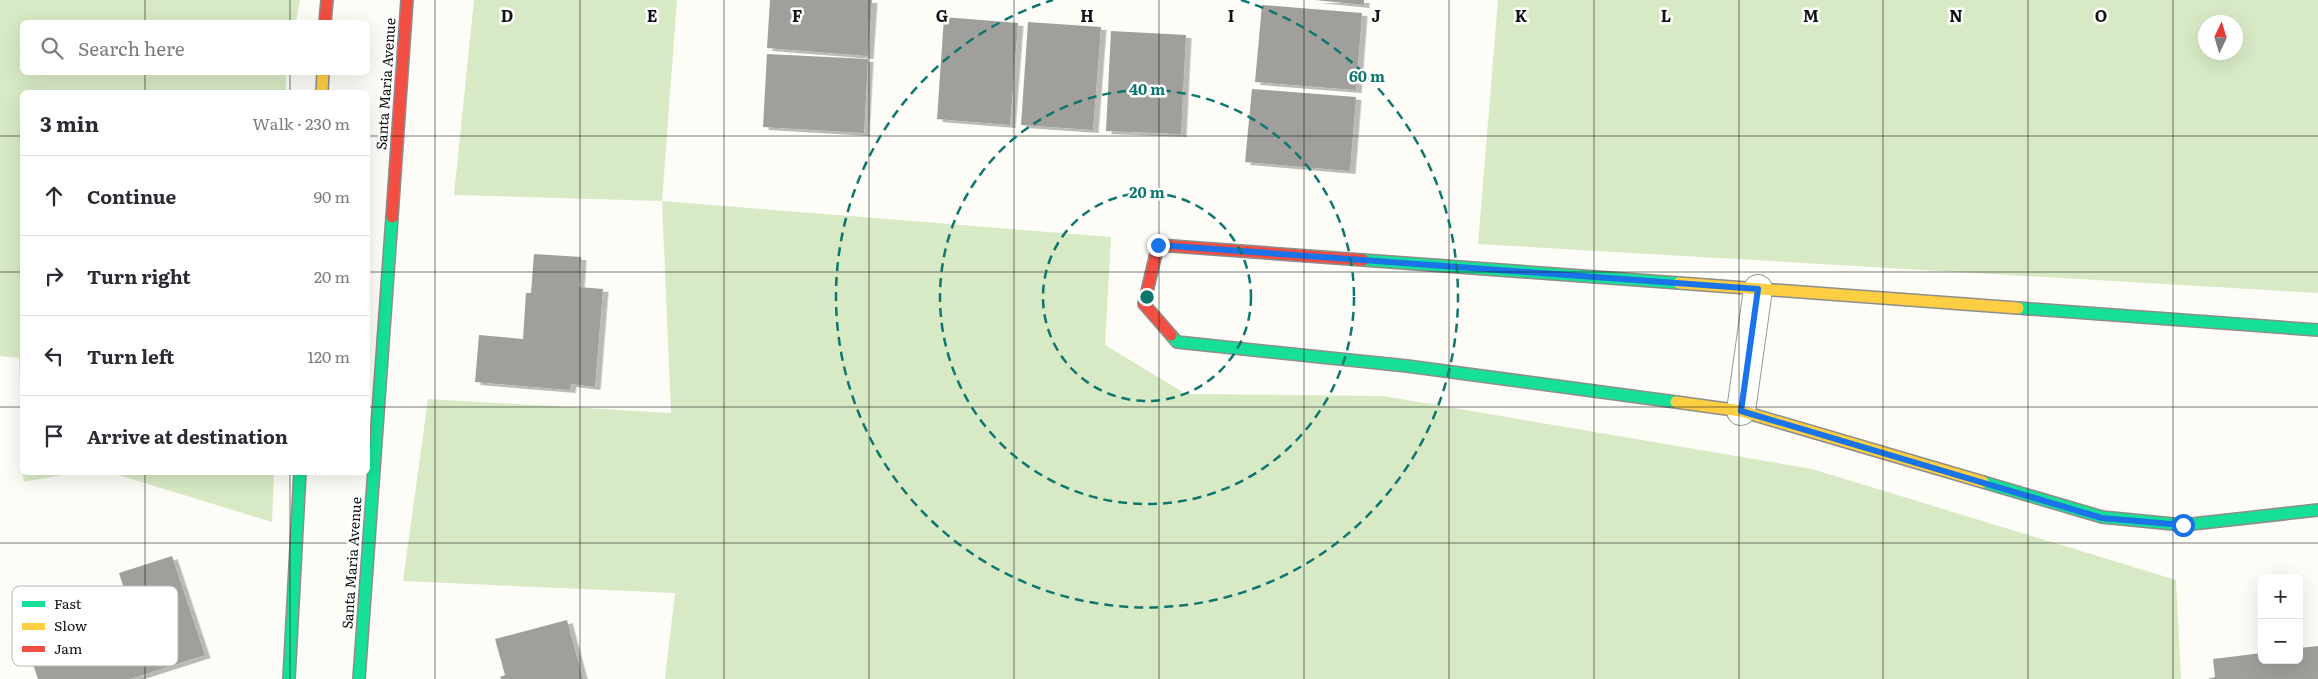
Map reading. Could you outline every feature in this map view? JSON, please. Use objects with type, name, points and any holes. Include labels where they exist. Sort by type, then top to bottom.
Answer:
[{"type":"street","points":[[326,20],[327,0]]},
{"type":"street","name":"Santa Maria Avenue","points":[[359,679],[407,0]]},
{"type":"street","points":[[322,90],[323,75]]},
{"type":"street","points":[[2318,330],[1158,245],[1144,304],[1177,342],[1407,366],[1741,411],[2102,518],[2183,525],[2318,510]]},
{"type":"street","points":[[1741,411],[1758,289]]},
{"type":"street","points":[[289,679],[300,475]]},
{"type":"green space","points":[[0,0],[300,0],[296,20],[20,20],[20,75],[286,75],[286,90],[20,90],[20,387],[19,358],[0,356]]},
{"type":"green space","points":[[474,0],[677,0],[662,201],[454,195]]},
{"type":"green space","points":[[1498,0],[2318,0],[2318,293],[1478,244]]},
{"type":"green space","points":[[662,201],[1111,237],[1105,345],[1186,394],[1383,396],[1812,469],[2176,580],[2181,679],[665,679],[675,593],[403,581],[428,399],[671,413]]},
{"type":"green space","points":[[23,475],[61,475],[24,482]]},
{"type":"green space","points":[[119,475],[274,475],[272,522]]},
{"type":"building","points":[[770,0],[872,0],[868,56],[767,48]]},
{"type":"building","points":[[1315,0],[1364,0],[1364,5]]},
{"type":"building","points":[[1262,5],[1362,13],[1356,90],[1255,82]]},
{"type":"building","points":[[944,17],[1018,23],[1010,125],[937,119]]},
{"type":"building","points":[[1028,22],[1101,27],[1093,130],[1021,125]]},
{"type":"building","points":[[1111,31],[1186,35],[1181,134],[1106,131]]},
{"type":"building","points":[[767,54],[868,59],[864,133],[763,127]]},
{"type":"building","points":[[1252,89],[1356,97],[1350,171],[1245,162]]},
{"type":"building","points":[[534,254],[581,257],[579,287],[603,289],[595,387],[571,384],[570,390],[475,382],[479,335],[523,339],[526,293],[531,293]]},
{"type":"building","points":[[172,556],[205,655],[178,664],[178,586],[123,586],[119,573]]},
{"type":"building","points":[[567,620],[583,679],[501,679],[500,677],[505,675],[495,639]]},
{"type":"building","points":[[2318,646],[2318,679],[2207,679],[2215,677],[2213,659],[2258,653],[2258,664],[2303,664],[2303,648]]},
{"type":"building","points":[[34,666],[171,666],[130,679],[38,679]]},
{"type":"traffic: fast","points":[[359,679],[392,217]]},
{"type":"traffic: fast","points":[[1363,260],[1679,283]]},
{"type":"traffic: fast","points":[[2018,308],[2318,330]]},
{"type":"traffic: fast","points":[[1171,335],[1177,342],[1407,366],[1676,402]]},
{"type":"traffic: fast","points":[[289,679],[300,475]]},
{"type":"traffic: fast","points":[[1983,482],[2102,517],[2183,525],[2318,510]]},
{"type":"traffic: slow","points":[[322,90],[323,75]]},
{"type":"traffic: slow","points":[[1679,283],[2018,308]]},
{"type":"traffic: slow","points":[[1676,402],[1741,411],[1983,482]]},
{"type":"traffic: jam","points":[[325,20],[327,0]]},
{"type":"traffic: jam","points":[[392,217],[407,0]]},
{"type":"traffic: jam","points":[[1171,335],[1144,304],[1158,245],[1363,260]]},
{"type":"route","points":[[1158,245],[1758,289],[1741,411],[2102,518],[2183,525]]}]
